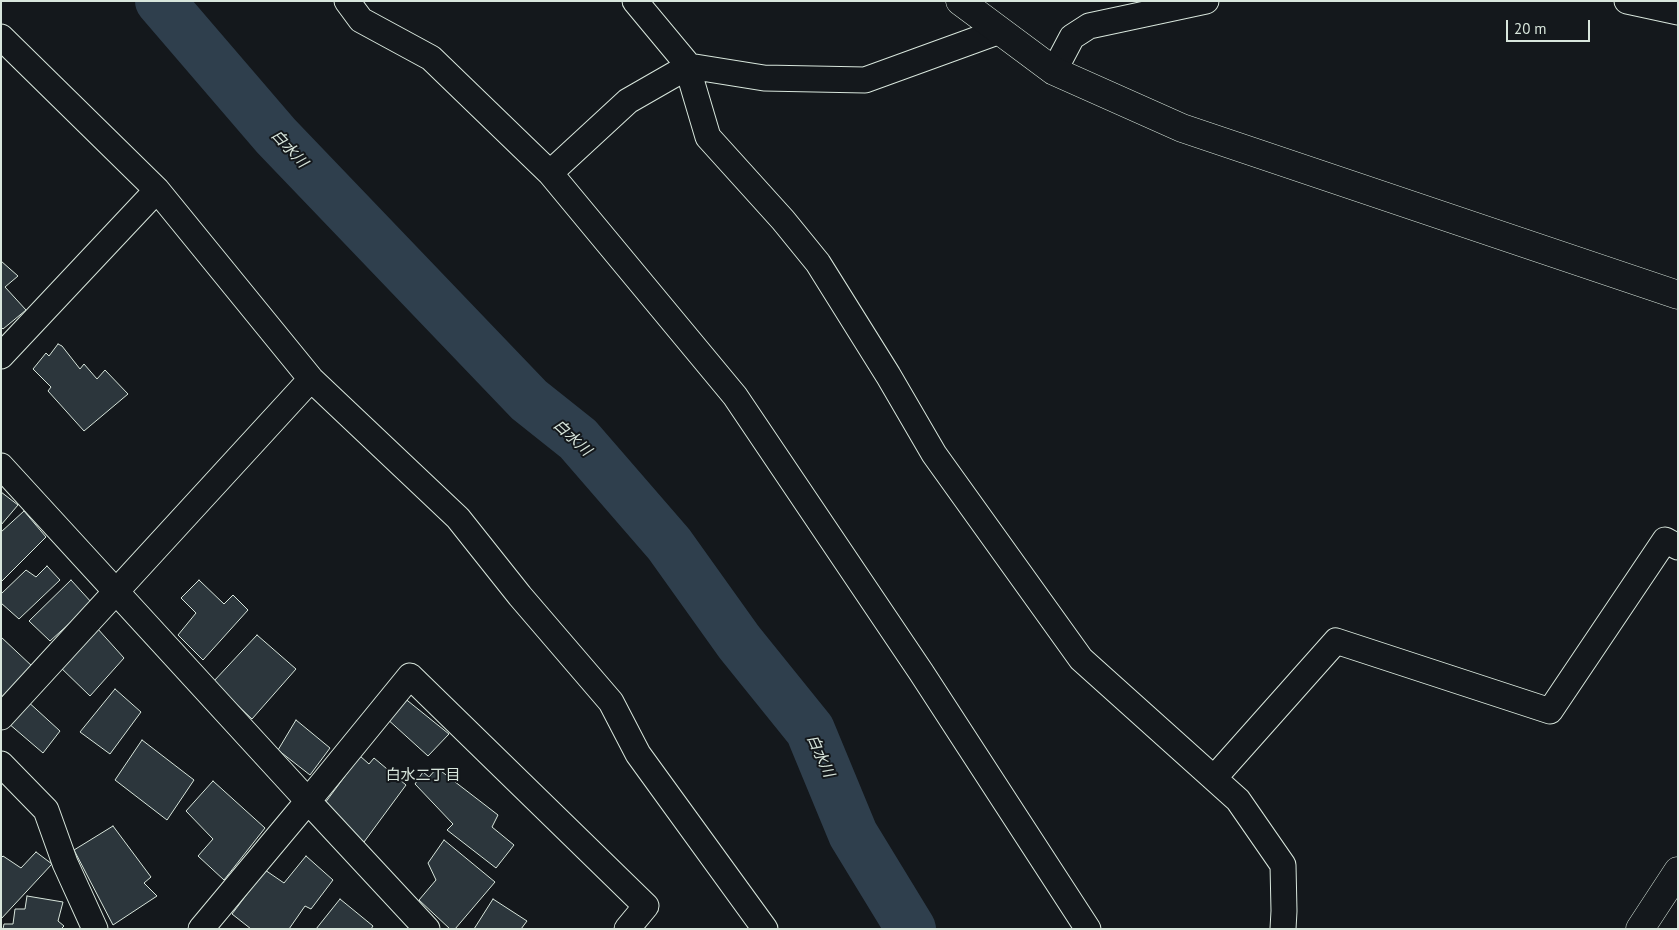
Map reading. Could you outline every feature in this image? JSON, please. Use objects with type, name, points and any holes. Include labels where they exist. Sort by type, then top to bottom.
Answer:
[{"type":"street","points":[[346,1],[360,20],[431,58],[550,173],[735,396],[921,672],[1088,929]]},
{"type":"street","points":[[635,1],[689,66],[708,137],[783,220],[818,263],[888,375],[934,454],[1081,660],[1215,777],[1238,800],[1283,865],[1283,929]]},
{"type":"street","points":[[960,1],[1054,71],[1182,128],[1678,295]]},
{"type":"street","points":[[1054,71],[1072,37],[1089,26],[1206,1]]},
{"type":"street","points":[[1627,1],[1678,12]]},
{"type":"street","points":[[550,173],[628,101],[689,66],[764,78],[865,80],[1000,31]]},
{"type":"street","points":[[1,37],[157,190],[311,379],[458,518],[520,596],[611,702],[638,754],[765,929]]},
{"type":"street","points":[[1,356],[157,190]]},
{"type":"street","points":[[1,716],[311,379]]},
{"type":"street","points":[[1,466],[427,929]]},
{"type":"street","points":[[1215,777],[1336,641],[1550,711],[1665,540],[1678,547]]},
{"type":"street","points":[[201,929],[410,676],[646,906],[626,929]]},
{"type":"street","points":[[1,764],[46,810],[66,863],[95,929]]},
{"type":"street","points":[[1640,929],[1678,871]]},
{"type":"building","points":[[1,261],[18,276],[5,287],[26,310],[3,329],[1,327]]},
{"type":"building","points":[[58,344],[62,346],[80,369],[84,364],[97,379],[105,370],[128,394],[84,431],[48,391],[51,387],[33,369],[46,353],[49,356]]},
{"type":"building","points":[[1,492],[18,505],[1,525]]},
{"type":"building","points":[[24,511],[46,537],[1,582],[1,532]]},
{"type":"building","points":[[47,566],[60,580],[19,619],[1,603],[1,594],[26,570],[36,577]]},
{"type":"building","points":[[71,580],[92,603],[50,641],[29,621]]},
{"type":"building","points":[[199,580],[224,604],[233,595],[248,610],[203,660],[178,635],[196,613],[181,598]]},
{"type":"building","points":[[97,628],[124,658],[90,696],[57,664]]},
{"type":"building","points":[[257,635],[296,669],[252,719],[213,682]]},
{"type":"building","points":[[1,637],[33,667],[1,703]]},
{"type":"building","points":[[115,689],[141,712],[110,754],[80,732]]},
{"type":"building","points":[[403,697],[449,734],[428,756],[385,717]]},
{"type":"building","points":[[25,699],[60,731],[43,753],[8,723]]},
{"type":"building","points":[[296,720],[330,748],[310,775],[278,750]]},
{"type":"building","points":[[142,740],[194,780],[167,820],[115,780]]},
{"type":"building","points":[[360,756],[369,764],[374,758],[406,785],[364,842],[325,803]]},
{"type":"building","points":[[437,768],[498,815],[492,827],[514,845],[496,868],[447,830],[453,824],[415,784],[423,772],[429,777]]},
{"type":"building","points":[[213,781],[265,828],[224,880],[198,856],[213,839],[186,811]]},
{"type":"building","points":[[113,826],[151,877],[144,883],[157,896],[113,925],[74,850]]},
{"type":"building","points":[[444,840],[495,882],[455,929],[450,929],[419,900],[436,880],[428,863]]},
{"type":"building","points":[[36,852],[52,864],[1,919],[1,858],[3,856],[21,868]]},
{"type":"building","points":[[306,856],[333,880],[311,909],[305,906],[289,929],[251,929],[232,914],[265,870],[284,883]]},
{"type":"building","points":[[27,896],[63,902],[58,921],[64,926],[61,929],[3,929],[4,924],[13,924],[15,909],[25,909]]},
{"type":"building","points":[[340,899],[373,926],[371,929],[316,929]]},
{"type":"building","points":[[493,899],[527,921],[521,929],[474,929]]},
{"type":"waterway","name":"白水川","points":[[160,1],[276,136],[529,400],[578,439],[669,544],[739,642],[810,730],[853,834],[911,929]]},
{"type":"district","name":"白水二丁目","points":[[423,776]]}]
